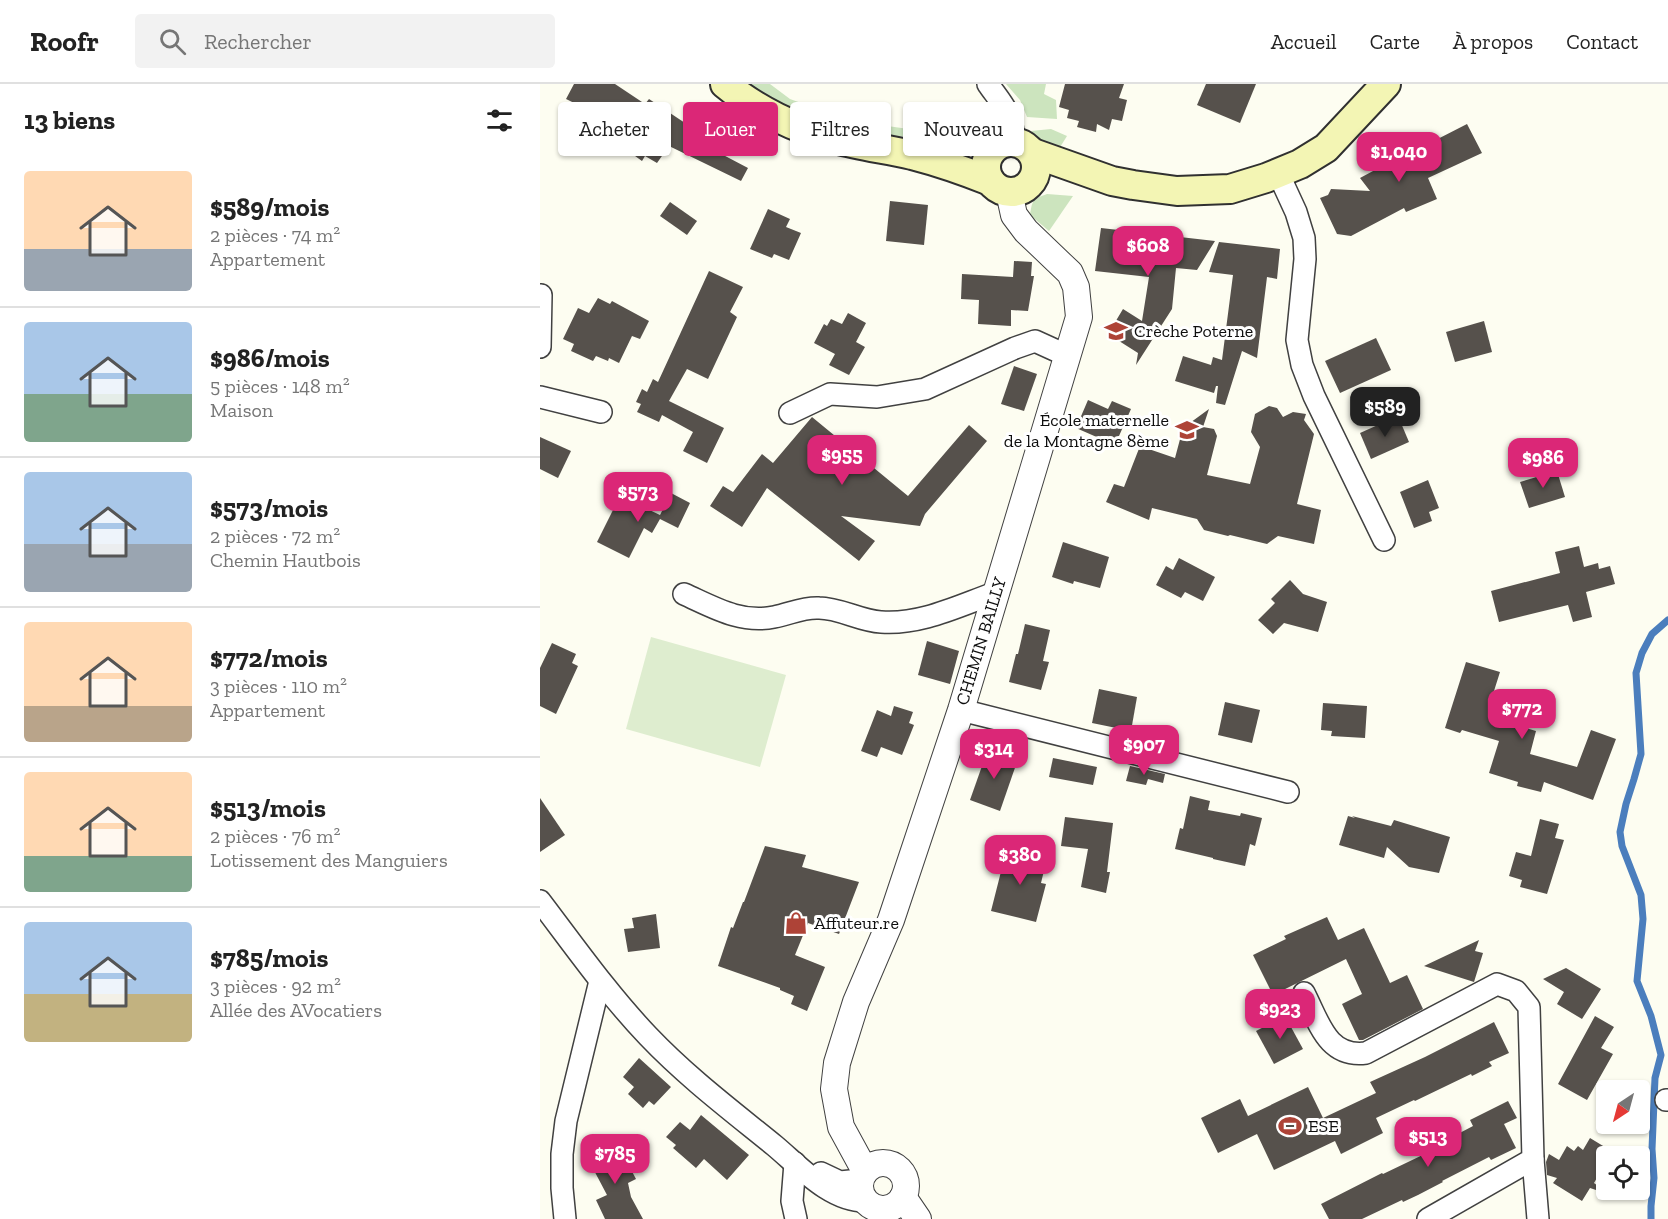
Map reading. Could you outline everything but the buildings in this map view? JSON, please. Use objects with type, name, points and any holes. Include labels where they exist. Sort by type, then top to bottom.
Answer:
[{"type":"main road","points":[[724,84],[762,110],[802,128],[834,139],[903,153]]},
{"type":"main road","points":[[1024,153],[1112,181],[1177,191],[1230,189],[1300,164],[1326,148],[1386,84]]},
{"type":"main road","points":[[993,156],[987,158],[987,174],[1009,186],[1034,178],[1036,161],[1024,155]]},
{"type":"main road","points":[[915,156],[1009,186],[1112,181]]},
{"type":"street","points":[[988,84],[1000,102]]},
{"type":"street","points":[[1278,173],[1296,212],[1304,238],[1305,259],[1297,340],[1302,366],[1314,396],[1384,540]]},
{"type":"street","name":"CHEMIN BAILLY","points":[[918,1219],[879,1191],[849,1122],[837,1104],[834,1089],[837,1063],[852,1013],[891,920],[961,710],[1079,317],[1076,287],[1070,273],[1026,231],[1014,215],[1009,186]]},
{"type":"street","points":[[540,347],[541,295]]},
{"type":"street","points":[[790,413],[830,394],[877,397],[925,389],[1035,341],[1068,356]]},
{"type":"street","points":[[540,397],[601,412]]},
{"type":"street","points":[[684,594],[734,616],[756,620],[774,618],[807,608],[822,608],[879,622],[903,622],[923,619],[995,593]]},
{"type":"street","points":[[961,710],[1288,792]]},
{"type":"street","points":[[540,901],[600,981],[648,1036],[699,1085],[795,1163],[817,1184],[854,1201],[879,1191]]},
{"type":"street","points":[[565,1219],[562,1155],[566,1121],[600,981]]},
{"type":"street","points":[[1304,993],[1329,1041],[1337,1048],[1355,1054],[1365,1053],[1497,984],[1516,991],[1529,1007],[1533,1159],[1538,1219]]},
{"type":"street","points":[[1428,1219],[1533,1159]]},
{"type":"street","points":[[795,1163],[792,1201],[796,1219]]},
{"type":"green space","points":[[750,84],[770,84],[790,99],[798,102],[790,102],[790,107]]},
{"type":"green space","points":[[1006,84],[1046,84],[1044,94],[1056,100],[1057,119],[1027,117],[1024,102]]},
{"type":"green space","points":[[891,127],[903,128],[903,136],[891,135]]},
{"type":"green space","points":[[1051,129],[1067,136],[1057,152],[1046,146],[1031,131]]},
{"type":"green space","points":[[1047,194],[1073,196],[1049,231],[1030,215],[1034,201]]},
{"type":"green space","points":[[651,637],[786,675],[760,767],[626,729]]},
{"type":"waterway","points":[[1651,1219],[1654,1178],[1652,1149],[1655,1078],[1661,1055],[1651,1016],[1637,981],[1643,919],[1641,895],[1622,846],[1620,832],[1641,754],[1636,673],[1642,653],[1652,634],[1668,620]]},
{"type":"place","name":"Crèche Poterne","points":[[1116,331]]},
{"type":"place","name":"École maternelle de la Montagne 8ème","points":[[1187,430]]},
{"type":"place","name":"Affuteur.re","points":[[796,923]]},
{"type":"place","name":"ESE","points":[[1290,1126]]}]
